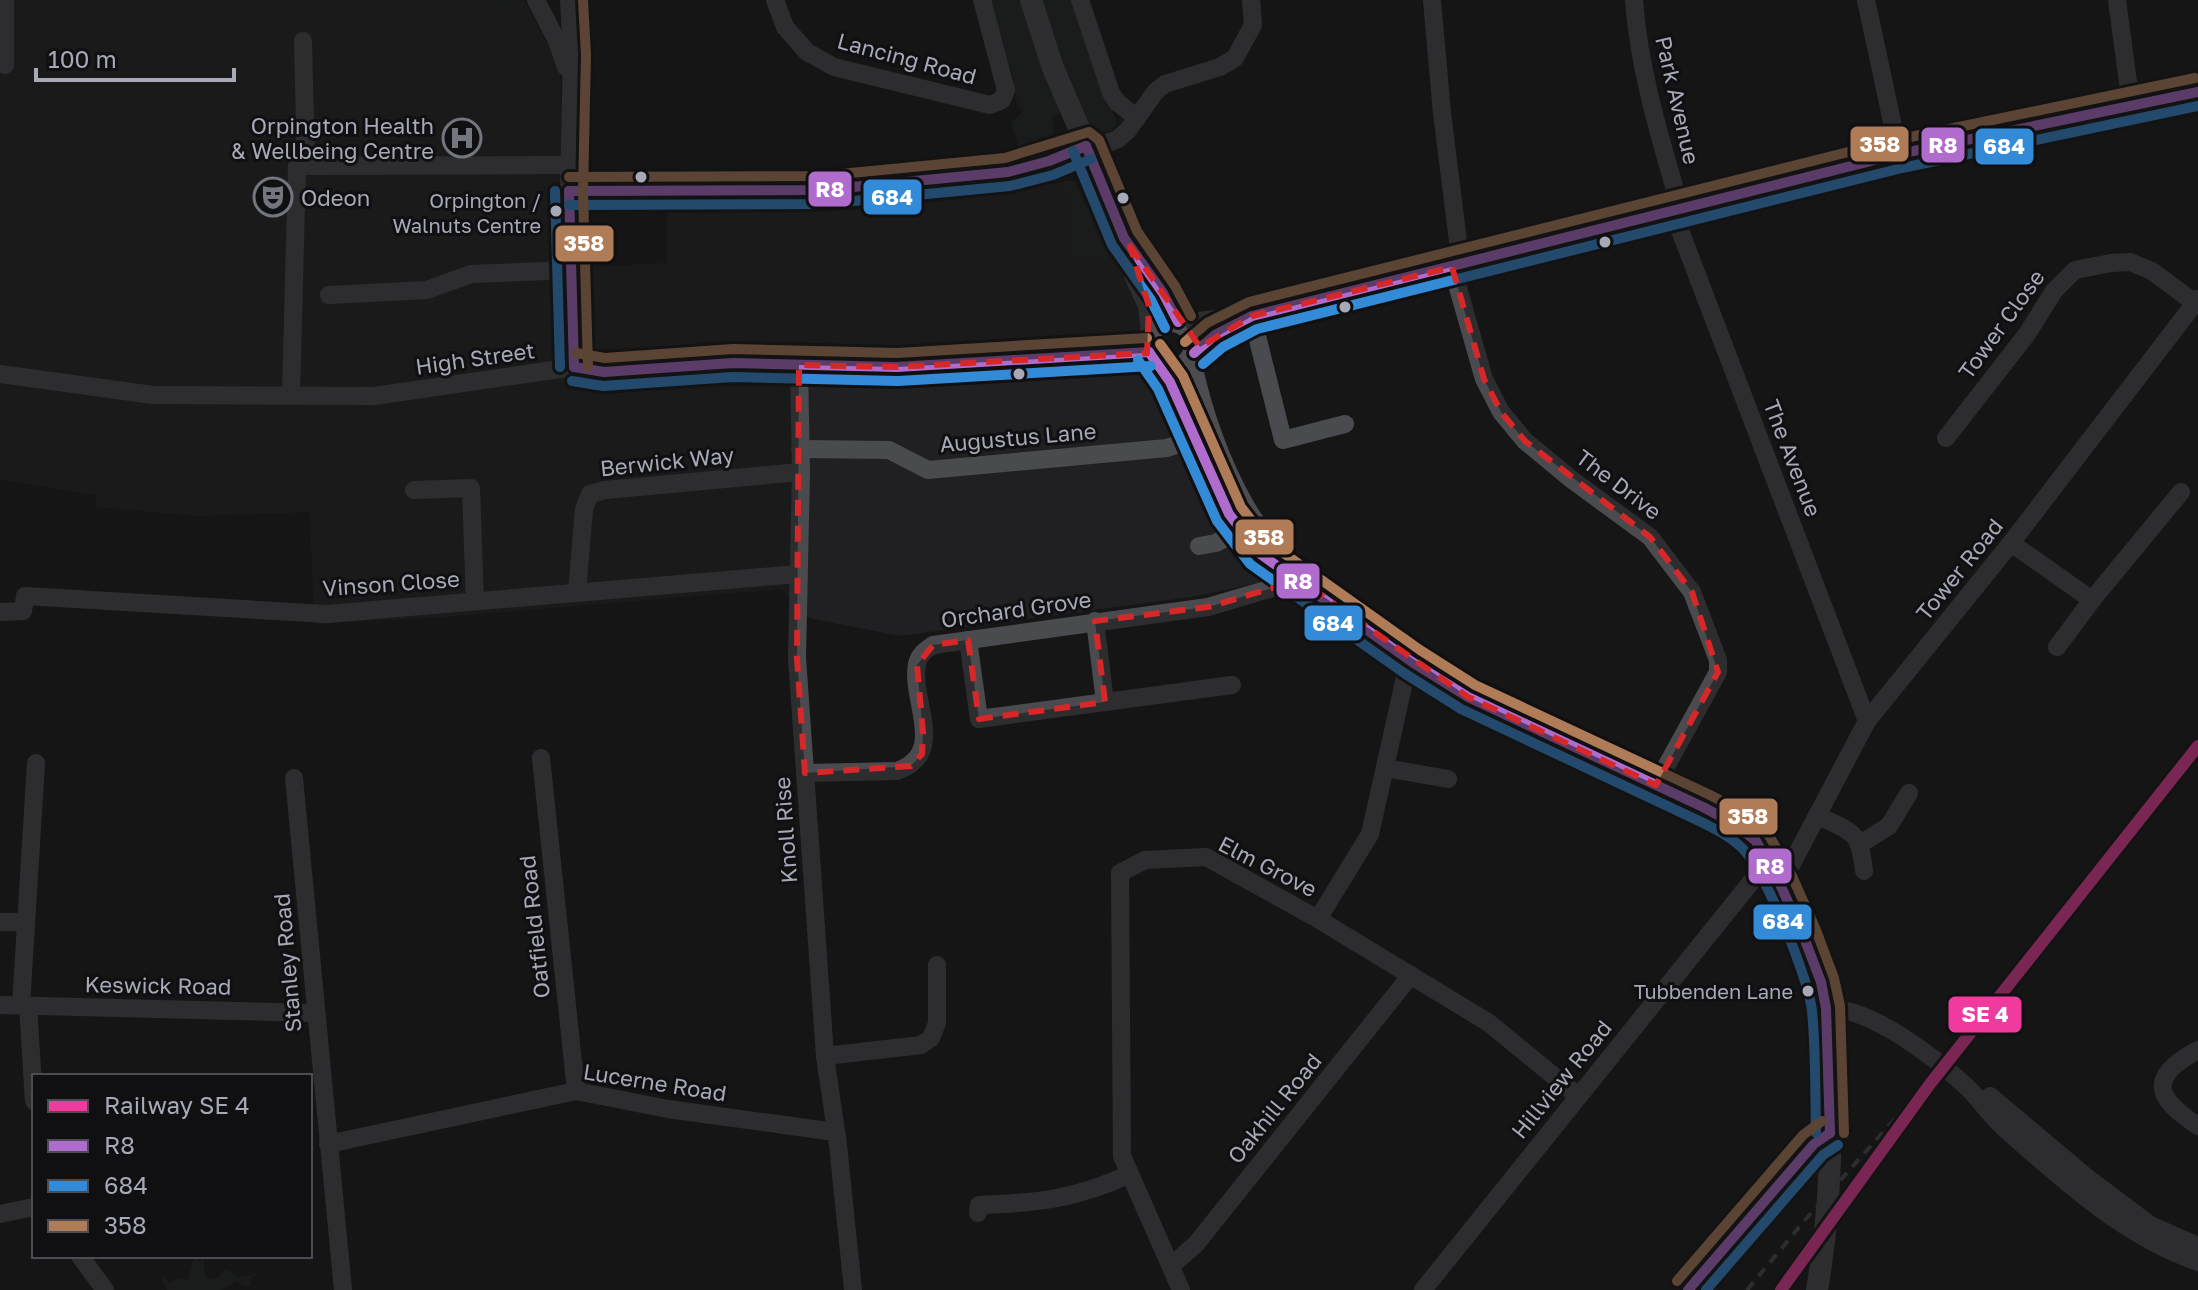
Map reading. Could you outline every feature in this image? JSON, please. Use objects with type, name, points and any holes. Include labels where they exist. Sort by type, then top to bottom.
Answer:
[{"type":"main road","points":[[1031,0],[1053,68],[1130,246],[1181,323],[1194,336],[1192,356],[1199,401],[1247,527]]},
{"type":"main road","points":[[1153,350],[1163,322],[1252,316],[1899,154],[2198,92]]},
{"type":"main road","points":[[1130,246],[1135,275],[1149,306],[1153,350],[1229,514],[1271,544],[1284,569],[1412,662],[1489,708],[1735,824],[1750,834],[1768,861],[1817,970],[1826,1008],[1830,1082],[1828,1188],[1817,1290]]},
{"type":"main road","points":[[1153,350],[1176,368],[1215,335],[1252,316]]},
{"type":"street","points":[[5,0],[5,65]]},
{"type":"street","points":[[536,0],[557,41],[569,77]]},
{"type":"street","points":[[569,0],[572,55],[569,77],[569,191],[574,367]]},
{"type":"street","name":"Lancing Road","points":[[775,0],[785,27],[799,43],[807,52],[834,67],[990,105],[1002,100],[1006,90],[982,0]]},
{"type":"street","points":[[1080,0],[1111,93],[1137,118]]},
{"type":"street","points":[[569,191],[821,190],[1008,172],[1049,161],[1086,146],[1100,146],[1118,139],[1137,118],[1149,98],[1165,84],[1220,67],[1235,58],[1253,25],[1251,0]]},
{"type":"street","name":"The Drive","points":[[1432,0],[1457,266],[1484,379],[1501,412],[1525,441],[1650,537],[1692,592],[1718,660],[1718,672],[1656,785]]},
{"type":"street","name":"Park Avenue","points":[[1634,0],[1649,92],[1677,211]]},
{"type":"street","points":[[1866,0],[1899,154]]},
{"type":"street","points":[[2117,0],[2131,105]]},
{"type":"street","points":[[303,41],[306,166]]},
{"type":"street","points":[[291,395],[297,166],[571,165]]},
{"type":"street","name":"The Avenue","points":[[1677,211],[1867,721]]},
{"type":"street","name":"Tower Close","points":[[1946,438],[2027,334],[2054,291],[2075,270],[2130,262],[2152,271],[2196,301]]},
{"type":"street","points":[[329,295],[427,290],[471,274],[571,270]]},
{"type":"street","name":"Tower Road","points":[[1779,882],[1789,869],[1867,721],[2011,543],[2196,301]]},
{"type":"street","points":[[1252,316],[1283,440],[1345,424]]},
{"type":"street","name":"High Street","points":[[0,374],[153,395],[385,395],[574,367],[604,372],[733,363],[897,367],[1125,355],[1153,350]]},
{"type":"street","name":"Knoll Rise","points":[[799,365],[801,472],[797,658],[825,1056],[853,1290]]},
{"type":"street","name":"Augustus Lane","points":[[800,449],[889,450],[928,470],[1167,448],[1195,438]]},
{"type":"street","name":"Berwick Way","points":[[577,592],[584,509],[590,494],[605,490],[801,472]]},
{"type":"street","points":[[414,490],[471,488],[475,601]]},
{"type":"street","points":[[2057,647],[2181,492]]},
{"type":"street","points":[[1199,546],[1216,543],[1247,527]]},
{"type":"street","points":[[2011,543],[2092,600]]},
{"type":"street","name":"Orchard Grove","points":[[805,773],[897,771],[911,766],[922,754],[917,665],[921,653],[933,645],[1208,607],[1276,587],[1284,569]]},
{"type":"street","name":"Vinson Close","points":[[0,612],[23,611],[25,596],[327,614],[798,574]]},
{"type":"street","points":[[1095,621],[1105,702]]},
{"type":"street","points":[[968,640],[979,719],[1232,685]]},
{"type":"street","points":[[1318,919],[1370,834],[1406,673],[1412,662]]},
{"type":"street","name":"Oatfield Road","points":[[541,758],[576,1091]]},
{"type":"street","points":[[32,1080],[25,1005],[26,922],[36,763]]},
{"type":"street","points":[[1385,768],[1448,779]]},
{"type":"street","name":"Stanley Road","points":[[294,778],[343,1290]]},
{"type":"street","points":[[1860,844],[1889,826],[1909,793]]},
{"type":"street","points":[[1817,815],[1852,833],[1860,844],[1864,871]]},
{"type":"street","name":"Elm Grove","points":[[1181,1290],[1122,1156],[1120,873],[1145,860],[1206,857],[1318,919],[1489,1023],[1578,1096]]},
{"type":"street","name":"Hillview Road","points":[[1423,1290],[1768,861]]},
{"type":"street","points":[[0,922],[26,922]]},
{"type":"street","points":[[825,1056],[921,1045],[931,1038],[937,1023],[937,965]]},
{"type":"street","name":"Oakhill Road","points":[[1171,1266],[1196,1244],[1411,975]]},
{"type":"street","name":"Keswick Road","points":[[0,1005],[316,1013]]},
{"type":"street","points":[[1826,1008],[1845,1009],[1909,1042],[1964,1085],[1998,1122],[2080,1182],[2150,1225],[2198,1246]]},
{"type":"street","points":[[2198,1050],[2173,1064],[2163,1083],[2168,1104],[2198,1126]]},
{"type":"street","name":"Lucerne Road","points":[[328,1144],[576,1091],[668,1109],[835,1132]]},
{"type":"street","points":[[1990,1096],[2134,1233],[2169,1252],[2198,1262]]},
{"type":"street","points":[[978,1213],[979,1205],[1033,1203],[1068,1197],[1095,1190],[1130,1174]]},
{"type":"street","points":[[0,1214],[32,1207]]},
{"type":"street","points":[[81,1258],[105,1290]]},
{"type":"highlighted area","points":[[1130,246],[1200,347],[1252,316],[1452,267],[1484,379],[1501,412],[1525,441],[1650,537],[1692,592],[1718,672],[1656,785],[1468,697],[1288,572],[1276,587],[1208,607],[1095,621],[1105,702],[979,719],[968,640],[933,645],[917,665],[922,754],[911,766],[805,773],[797,658],[799,365],[897,367],[1147,353],[1149,306]]},
{"type":"shaded area","points":[[0,0],[524,0],[560,66],[564,268],[667,263],[666,202],[849,199],[1071,182],[1141,293],[1144,356],[1234,531],[1271,580],[1198,596],[900,636],[809,618],[782,589],[442,617],[314,624],[310,512],[199,516],[97,507],[96,495],[0,479]]},
{"type":"shaded area","points":[[484,0],[521,0],[524,6],[484,7]]},
{"type":"shaded area","points":[[990,0],[1023,0],[1061,113],[1052,117],[1054,133],[1051,139],[1021,154],[1011,122],[1023,112],[1017,104],[1013,77]]},
{"type":"shaded area","points":[[1040,0],[1074,0],[1117,123],[1112,130],[1095,134],[1086,131]]},
{"type":"shaded area","points":[[1064,181],[1075,181],[1109,261],[1073,260]]},
{"type":"shaded area","points":[[194,1258],[201,1263],[203,1258],[208,1279],[215,1279],[226,1270],[239,1277],[257,1274],[249,1279],[251,1285],[245,1287],[237,1281],[221,1290],[167,1290],[162,1277],[169,1282],[177,1278],[188,1280]]},
{"type":"railway","points":[[1747,1290],[1958,1048]]},
{"type":"transit line","name":"358","points":[[583,0],[586,55],[583,191],[588,367]]},
{"type":"transit line","name":"358","points":[[1185,342],[1207,323],[1249,302],[1896,140],[2195,78]]},
{"type":"transit line","name":"R8","points":[[1194,353],[1215,335],[1252,316],[1899,154],[2198,92]]},
{"type":"transit line","name":"684","points":[[1203,364],[1223,347],[1257,329],[1902,168],[2198,106]]},
{"type":"transit line","name":"358","points":[[569,177],[820,176],[1005,158],[1089,132],[1099,140],[1137,231],[1175,286],[1191,316]]},
{"type":"transit line","name":"R8","points":[[1086,146],[1124,238],[1163,293],[1178,322]]},
{"type":"transit line","name":"R8","points":[[569,191],[821,190],[1008,172],[1049,161],[1086,146]]},
{"type":"transit line","name":"684","points":[[1073,151],[1112,245],[1151,300],[1165,328]]},
{"type":"transit line","name":"684","points":[[569,205],[822,204],[1010,186],[1053,175],[1091,159]]},
{"type":"transit line","name":"684","points":[[555,191],[560,367]]},
{"type":"transit line","name":"R8","points":[[569,191],[574,367]]},
{"type":"transit line","name":"358","points":[[576,353],[605,358],[733,349],[897,353],[1147,338]]},
{"type":"transit line","name":"358","points":[[1160,344],[1183,376],[1241,507],[1268,542],[1420,650],[1475,685],[1710,795],[1743,812],[1767,832],[1792,876],[1834,978],[1840,1006],[1844,1133]]},
{"type":"transit line","name":"R8","points":[[1149,352],[1170,382],[1229,514],[1259,553],[1412,662],[1468,697],[1703,807],[1735,824],[1756,841],[1779,882],[1821,982],[1826,1008],[1830,1133]]},
{"type":"transit line","name":"R8","points":[[574,367],[604,372],[733,363],[897,367],[1149,352]]},
{"type":"transit line","name":"684","points":[[1138,360],[1158,389],[1217,521],[1250,564],[1404,673],[1461,709],[1697,820],[1727,836],[1743,849],[1774,901],[1795,951],[1809,996],[1814,1041],[1816,1133]]},
{"type":"transit line","name":"684","points":[[572,381],[603,386],[733,377],[898,381],[1151,366]]},
{"type":"transit line","points":[[1781,1290],[1930,1084],[2198,746]]},
{"type":"transit line","name":"358","points":[[1677,1281],[1803,1135],[1822,1121]]},
{"type":"transit line","name":"R8","points":[[1688,1290],[1814,1144],[1830,1133]]},
{"type":"transit line","name":"684","points":[[1706,1290],[1823,1155],[1838,1145]]},
{"type":"place","name":"Orpington Health & Wellbeing Centre","points":[[462,138]]},
{"type":"place","name":"Odeon","points":[[273,197]]},
{"type":"place","name":"Orpington / Walnuts Centre","points":[[556,211]]},
{"type":"place","name":"Tubbenden Lane","points":[[1808,991]]}]
